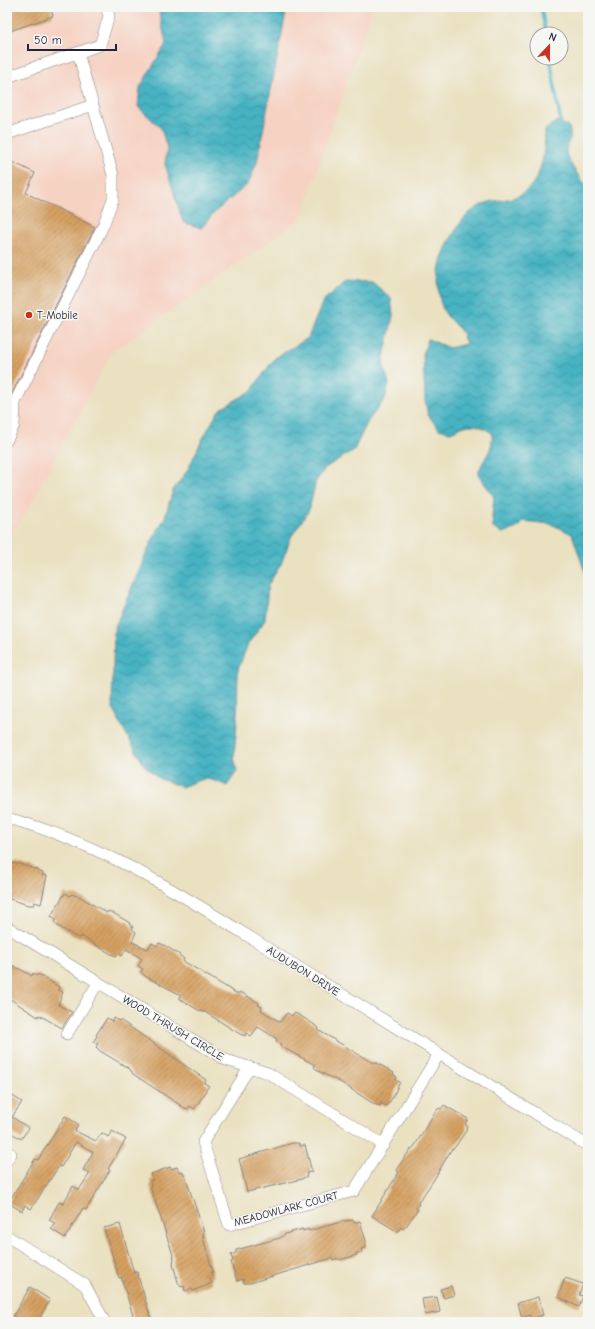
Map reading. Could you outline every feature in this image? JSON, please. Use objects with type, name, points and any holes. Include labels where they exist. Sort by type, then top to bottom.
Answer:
[{"type":"street","points":[[7,77],[100,45],[109,16],[106,7]]},
{"type":"street","points":[[7,440],[15,402],[102,226],[113,199],[113,175],[78,52]]},
{"type":"street","points":[[7,134],[93,105]]},
{"type":"street","name":"AUDUBON DRIVE","points":[[7,818],[70,839],[133,868],[180,894],[588,1146]]},
{"type":"street","name":"WOOD THRUSH CIRCLE","points":[[7,927],[226,1060],[268,1073],[384,1144]]},
{"type":"street","points":[[67,1034],[98,982]]},
{"type":"street","name":"MEADOWLARK COURT","points":[[249,1068],[203,1142],[229,1225],[354,1191],[439,1054]]},
{"type":"street","points":[[7,1152],[11,1154],[7,1160]]},
{"type":"street","points":[[7,1236],[85,1285],[105,1322]]},
{"type":"shaded area","points":[[7,7],[373,7],[301,219],[111,353],[26,513],[7,541]]},
{"type":"water","points":[[158,7],[287,7],[257,162],[248,184],[216,211],[201,228],[183,222],[165,164],[167,148],[161,128],[138,107],[140,87],[166,44]]},
{"type":"water","points":[[557,121],[569,127],[570,138],[566,151],[567,155],[575,170],[588,188],[588,581],[572,534],[551,524],[523,521],[517,528],[503,533],[493,528],[492,516],[494,497],[478,474],[490,450],[492,433],[476,425],[467,425],[451,432],[439,429],[428,415],[425,401],[423,354],[428,339],[449,348],[466,344],[460,330],[449,318],[441,304],[438,286],[439,273],[446,248],[454,232],[464,218],[475,209],[489,202],[512,198],[522,194],[529,188],[535,180],[542,161],[545,130]]},
{"type":"water","points":[[346,281],[372,282],[391,298],[393,316],[383,362],[389,384],[385,399],[368,421],[354,450],[325,468],[316,481],[309,510],[291,537],[281,564],[268,585],[265,620],[248,644],[238,669],[237,722],[234,757],[237,771],[227,786],[204,779],[182,787],[160,779],[144,765],[120,723],[112,705],[114,629],[149,547],[165,517],[173,490],[187,471],[219,410],[251,391],[275,358],[308,338],[323,301]]},
{"type":"building","points":[[7,7],[50,7],[53,16],[7,32]]},
{"type":"building","name":"T-Mobile","points":[[10,161],[35,173],[26,193],[95,227],[7,403],[7,168]]},
{"type":"building","points":[[7,863],[19,864],[38,870],[43,873],[42,875],[47,876],[41,904],[34,902],[34,905],[28,905],[7,898]]},
{"type":"building","points":[[65,893],[70,896],[72,894],[77,895],[107,913],[108,911],[113,913],[130,923],[129,924],[133,927],[132,929],[136,932],[132,942],[148,949],[152,943],[157,946],[159,943],[164,945],[180,955],[184,959],[183,961],[236,993],[242,993],[259,1003],[258,1005],[262,1007],[261,1010],[280,1022],[287,1013],[292,1016],[294,1013],[299,1015],[319,1028],[318,1030],[371,1062],[377,1063],[394,1073],[393,1074],[397,1077],[395,1080],[400,1082],[391,1100],[386,1106],[381,1103],[380,1106],[374,1104],[340,1082],[318,1071],[314,1067],[315,1065],[280,1046],[281,1044],[276,1042],[277,1039],[258,1027],[251,1036],[246,1033],[245,1036],[240,1034],[205,1012],[200,1011],[183,1001],[179,998],[181,995],[145,976],[141,972],[143,969],[138,966],[142,959],[126,949],[122,956],[118,953],[116,956],[81,936],[80,938],[74,936],[58,926],[54,922],[56,919],[51,916]]},
{"type":"building","points":[[7,962],[32,976],[33,973],[37,976],[38,974],[59,987],[58,990],[63,992],[58,1005],[72,1012],[62,1028],[39,1015],[38,1017],[7,997]]},
{"type":"building","points":[[107,1018],[112,1021],[114,1018],[119,1021],[120,1020],[206,1080],[204,1083],[209,1086],[194,1109],[190,1106],[188,1109],[183,1107],[133,1074],[130,1069],[96,1047],[98,1044],[93,1042]]},
{"type":"building","points":[[11,1095],[22,1102],[12,1117],[29,1128],[21,1139],[7,1130],[7,1101]]},
{"type":"building","points":[[444,1105],[468,1119],[465,1124],[467,1125],[466,1131],[455,1147],[451,1150],[418,1203],[419,1204],[416,1208],[418,1209],[407,1225],[403,1229],[401,1227],[398,1232],[372,1216],[399,1172],[397,1171],[399,1166],[410,1150],[414,1147],[435,1112],[439,1108],[441,1109]]},
{"type":"building","points":[[65,1116],[78,1124],[75,1131],[96,1141],[102,1133],[108,1137],[112,1131],[126,1139],[108,1169],[110,1170],[86,1210],[83,1208],[65,1238],[51,1229],[55,1223],[49,1220],[59,1202],[63,1204],[73,1186],[79,1190],[90,1173],[83,1170],[93,1152],[76,1142],[61,1167],[59,1166],[31,1209],[25,1205],[22,1211],[8,1203],[35,1159],[38,1160]]},
{"type":"building","points":[[293,1143],[299,1143],[300,1146],[305,1145],[312,1172],[306,1173],[307,1176],[302,1179],[247,1192],[239,1159]]},
{"type":"building","points":[[170,1167],[171,1169],[177,1167],[179,1172],[182,1171],[185,1176],[204,1232],[203,1238],[213,1272],[213,1277],[210,1278],[212,1283],[193,1291],[192,1289],[185,1291],[184,1286],[181,1287],[178,1282],[173,1264],[174,1258],[150,1186],[150,1180],[153,1180],[151,1174]]},
{"type":"building","points":[[348,1220],[353,1220],[354,1223],[360,1221],[366,1241],[366,1248],[361,1249],[362,1252],[356,1253],[357,1255],[339,1260],[338,1258],[333,1260],[332,1258],[250,1283],[244,1283],[243,1279],[237,1281],[231,1262],[233,1261],[231,1255],[236,1253],[236,1250],[280,1238],[285,1234],[303,1229],[303,1231],[308,1229],[309,1231]]},
{"type":"building","points":[[120,1224],[134,1273],[137,1272],[152,1322],[135,1322],[121,1277],[119,1278],[104,1228]]},
{"type":"building","points":[[565,1278],[583,1284],[579,1295],[583,1296],[579,1307],[558,1297]]},
{"type":"building","points":[[451,1286],[454,1295],[444,1298],[440,1289]]},
{"type":"building","points":[[30,1287],[50,1300],[37,1322],[24,1322],[13,1316]]},
{"type":"building","points":[[437,1297],[440,1312],[425,1315],[422,1299]]},
{"type":"building","points":[[538,1297],[543,1315],[531,1319],[530,1315],[522,1318],[518,1303]]},
{"type":"waterway","points":[[541,7],[545,26]]},
{"type":"waterway","points":[[551,66],[561,124]]},
{"type":"place","name":"T-Mobile","points":[[29,315]]}]
